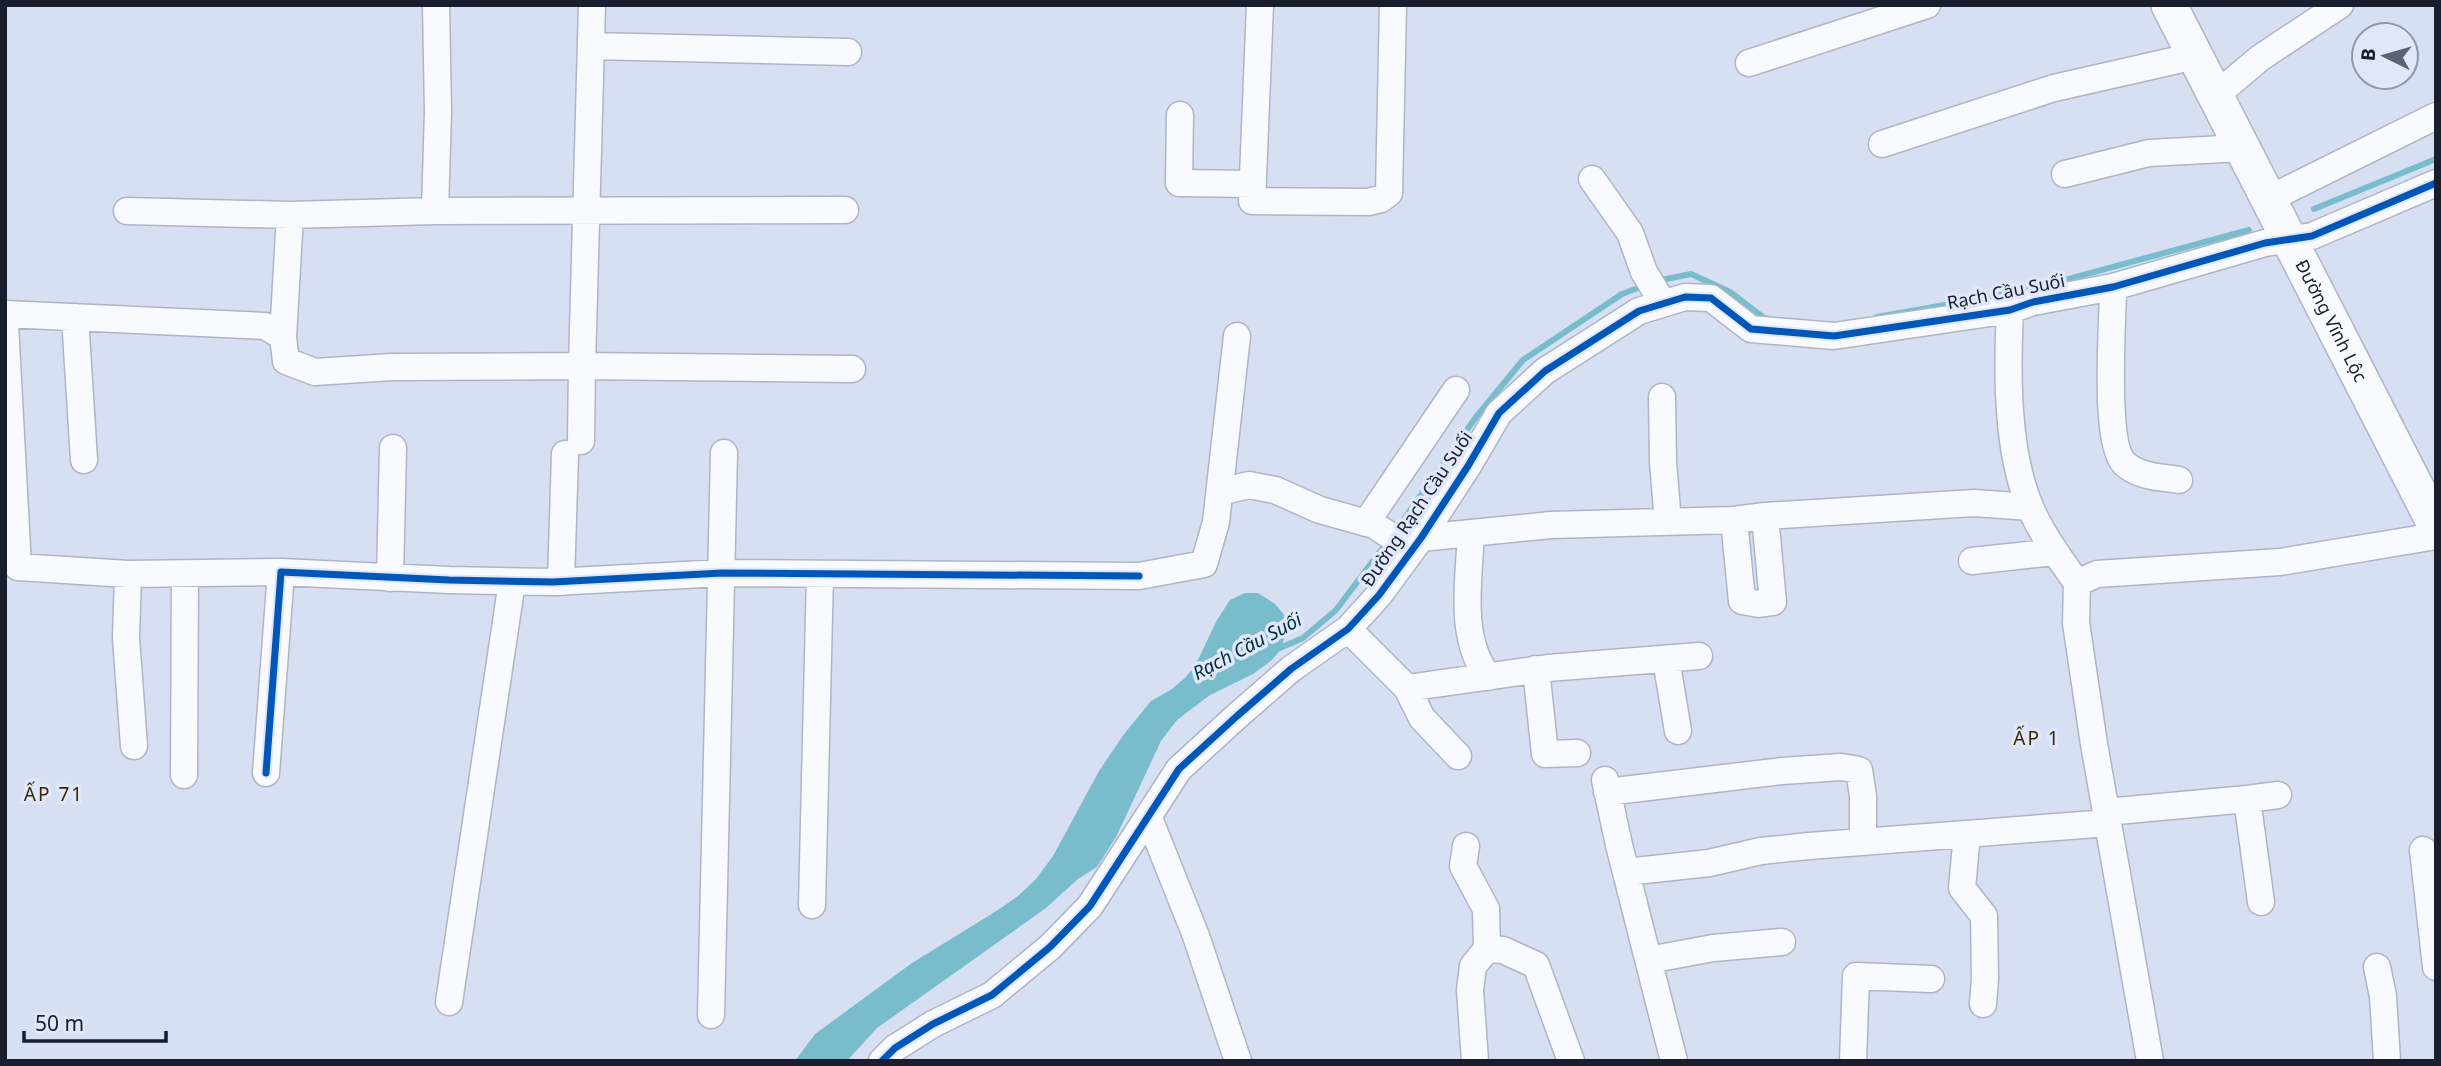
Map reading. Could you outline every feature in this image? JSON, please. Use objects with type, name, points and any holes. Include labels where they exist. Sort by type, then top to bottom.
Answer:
[{"type":"main road","name":"Đường Vĩnh Lộc","points":[[2178,9],[2194,56],[2290,240],[2426,486],[2436,526]]},
{"type":"street","points":[[435,211],[438,111],[436,5]]},
{"type":"street","points":[[561,582],[582,366],[592,5]]},
{"type":"street","points":[[1260,5],[1252,201],[1368,201],[1381,200],[1389,193],[1393,5]]},
{"type":"street","points":[[1749,63],[1927,5]]},
{"type":"street","points":[[2215,96],[2260,58],[2340,5]]},
{"type":"street","points":[[592,46],[848,52]]},
{"type":"street","points":[[1882,144],[2054,88],[2194,56]]},
{"type":"street","points":[[1180,115],[1180,183],[1253,184]]},
{"type":"street","points":[[2269,199],[2436,116]]},
{"type":"street","points":[[2065,174],[2149,153],[2242,148]]},
{"type":"street","points":[[1592,179],[1630,233],[1654,289]]},
{"type":"street","name":"Rạch Cầu Suối","points":[[1588,345],[1639,310],[1654,289],[1685,297],[1711,298],[1751,329],[1834,336],[2010,310],[2033,302],[2113,287],[2265,243],[2312,236],[2436,183]]},
{"type":"street","points":[[127,211],[290,215],[435,211],[845,210]]},
{"type":"street","points":[[290,215],[283,337],[286,361],[314,372],[392,367],[852,369]]},
{"type":"street","points":[[2113,287],[2110,401],[2118,451],[2122,461],[2138,473],[2179,480]]},
{"type":"street","points":[[2010,310],[2011,407],[2015,456],[2031,507],[2055,552],[2077,583],[2076,623],[2150,1061]]},
{"type":"street","points":[[5,314],[265,326],[283,337]]},
{"type":"street","points":[[75,317],[84,460]]},
{"type":"street","points":[[5,324],[12,567],[128,574],[281,572],[512,582],[722,573],[1139,576],[1204,564],[1216,522],[1237,336]]},
{"type":"street","name":"Đường Rạch Cầu Suối","points":[[882,1061],[895,1048],[933,1024],[992,995],[1050,947],[1090,906],[1179,769],[1292,669],[1348,629],[1379,595],[1411,544],[1468,466],[1499,413],[1545,371],[1588,345]]},
{"type":"street","points":[[1370,524],[1456,390]]},
{"type":"street","points":[[1662,397],[1663,462],[1668,522]]},
{"type":"street","points":[[390,578],[393,449]]},
{"type":"street","points":[[711,1015],[724,453]]},
{"type":"street","points":[[1220,492],[1249,485],[1275,490],[1320,510],[1370,524],[1411,544],[1471,533],[1551,525],[1734,520],[1974,503],[2031,507]]},
{"type":"street","points":[[1734,520],[1742,601],[1759,604],[1773,602],[1765,516]]},
{"type":"street","points":[[1471,533],[1468,598],[1470,634],[1473,652],[1488,677]]},
{"type":"street","points":[[2077,583],[2097,574],[2280,562],[2436,536]]},
{"type":"street","points":[[1972,561],[2055,552]]},
{"type":"street","points":[[266,773],[281,572]]},
{"type":"street","points":[[128,574],[125,638],[134,746]]},
{"type":"street","points":[[184,775],[185,574]]},
{"type":"street","points":[[812,905],[820,574]]},
{"type":"street","points":[[449,1002],[512,582]]},
{"type":"street","points":[[1348,629],[1407,688],[1422,718],[1458,756]]},
{"type":"street","points":[[1407,688],[1536,669],[1699,656]]},
{"type":"street","points":[[1666,659],[1678,731]]},
{"type":"street","points":[[1536,669],[1545,754],[1577,753]]},
{"type":"street","points":[[1674,1061],[1606,786],[1840,767],[1859,770],[1863,796],[1863,842]]},
{"type":"street","points":[[1626,872],[1709,863],[1761,851],[1966,834],[2278,795]]},
{"type":"street","points":[[2247,799],[2262,902]]},
{"type":"street","points":[[1149,818],[1196,936],[1238,1061]]},
{"type":"street","points":[[1966,834],[1962,888],[1984,916],[1983,1004]]},
{"type":"street","points":[[1466,846],[1463,866],[1486,909],[1487,948],[1473,966],[1470,989],[1475,1061]]},
{"type":"street","points":[[2423,850],[2436,967]]},
{"type":"street","points":[[1648,960],[1713,948],[1782,942]]},
{"type":"street","points":[[1487,948],[1503,950],[1536,965],[1572,1061]]},
{"type":"street","points":[[2377,967],[2383,996],[2387,1061]]},
{"type":"street","points":[[1853,1061],[1856,976],[1931,979]]},
{"type":"water","points":[[1245,593],[1258,593],[1275,604],[1286,617],[1288,629],[1280,650],[1272,660],[1253,674],[1210,695],[1177,720],[1161,741],[1116,837],[1097,867],[1078,879],[1046,908],[877,1028],[847,1061],[795,1061],[815,1034],[912,963],[1018,896],[1036,879],[1053,856],[1099,771],[1124,734],[1151,701],[1185,678],[1196,664],[1230,600]]},
{"type":"waterway","name":"Rạch Cầu Suối","points":[[2314,209],[2436,159]]},
{"type":"waterway","name":"Rạch Cầu Suối","points":[[1877,317],[2024,291],[2249,230]]},
{"type":"waterway","name":"Rạch Cầu Suối","points":[[1657,281],[1691,274],[1730,292],[1769,319]]},
{"type":"waterway","name":"Rạch Cầu Suối","points":[[1395,532],[1476,417],[1523,360],[1622,294],[1643,286]]},
{"type":"waterway","name":"Rạch Cầu Suối","points":[[1275,650],[1303,638],[1336,610],[1388,541]]},
{"type":"cycle path","points":[[882,1061],[895,1048],[933,1024],[992,995],[1050,947],[1090,906],[1179,769],[1291,669],[1348,629],[1379,595],[1421,538],[1499,413],[1545,371],[1639,311],[1685,297],[1711,298],[1751,329],[1834,336],[2010,310],[2033,302],[2113,287],[2265,243],[2312,236],[2436,183]]},
{"type":"cycle path","points":[[266,773],[281,572],[553,582],[722,573],[1139,576]]},
{"type":"district","name":"ẤP 1","points":[[2037,738]]},
{"type":"district","name":"ẤP 71","points":[[54,794]]}]
